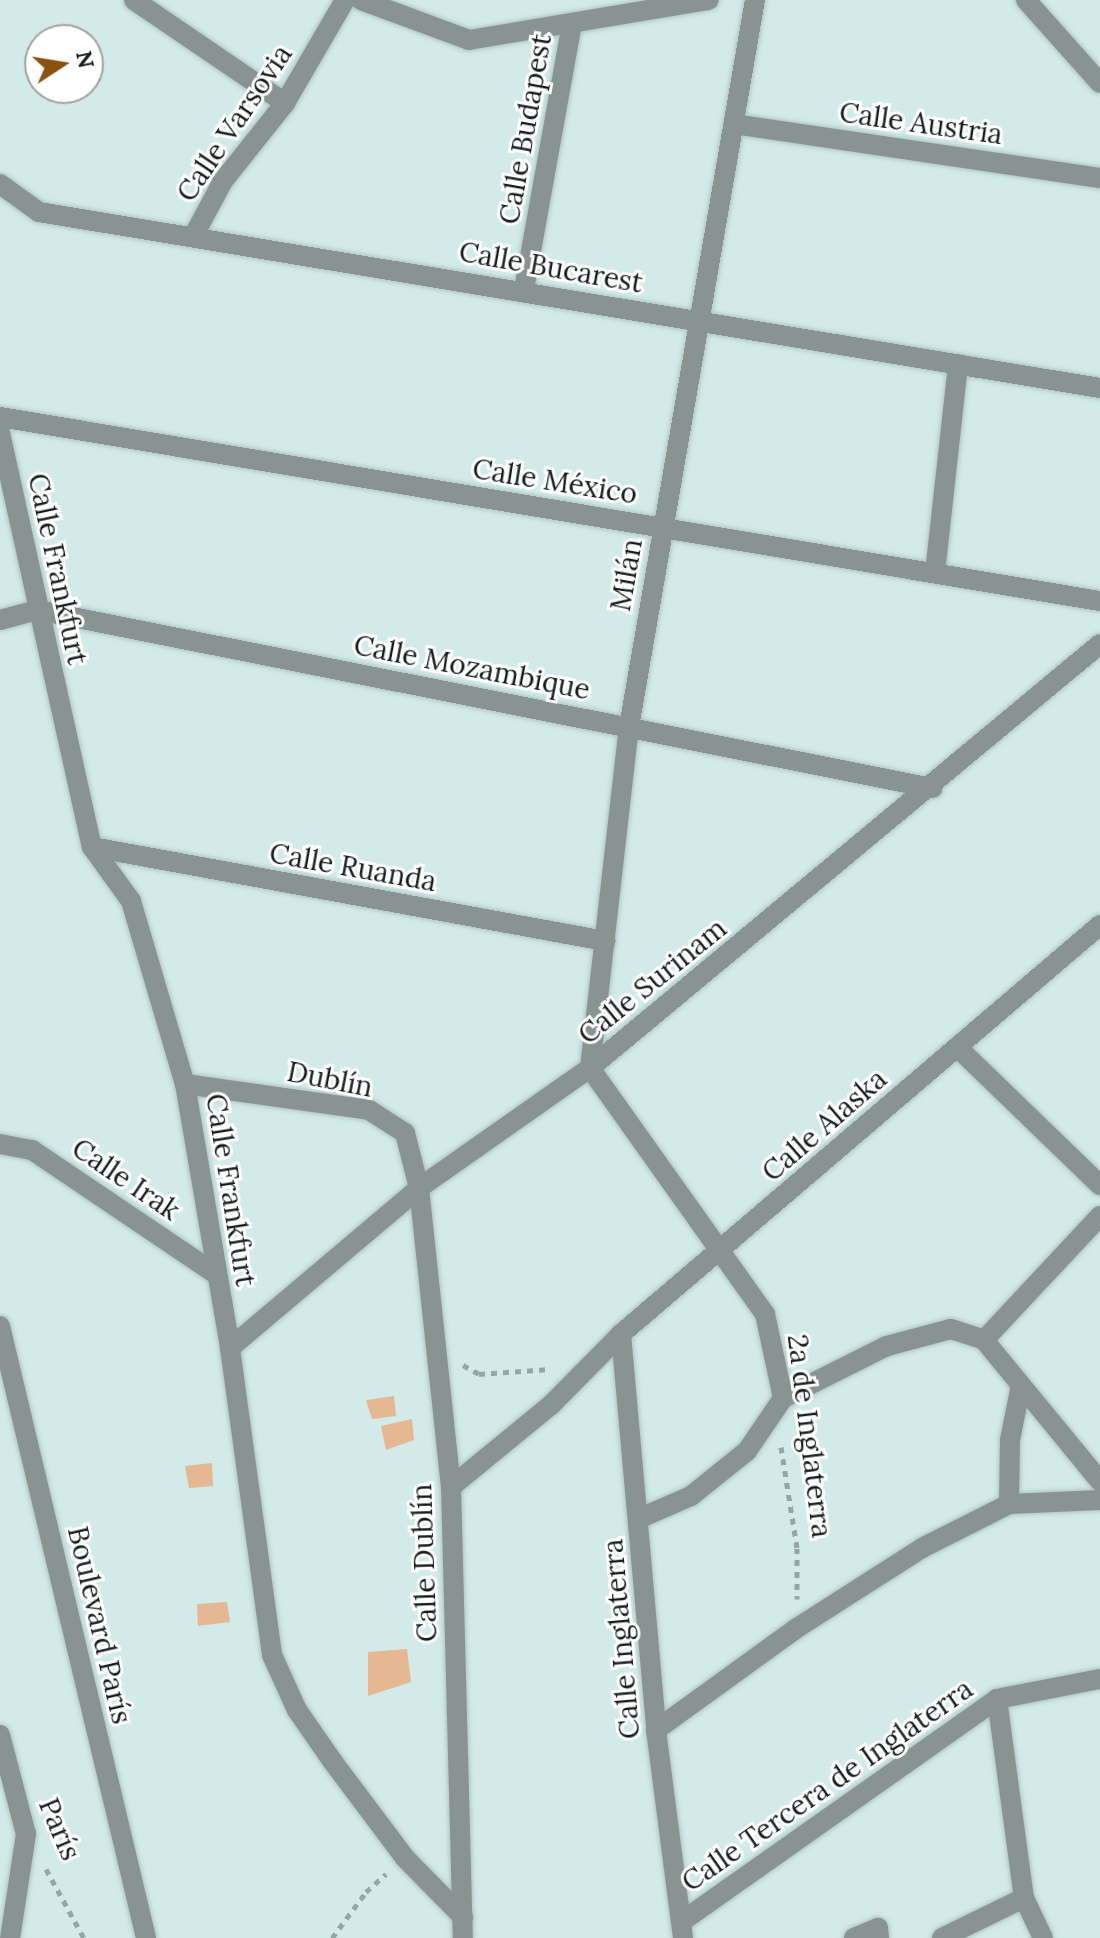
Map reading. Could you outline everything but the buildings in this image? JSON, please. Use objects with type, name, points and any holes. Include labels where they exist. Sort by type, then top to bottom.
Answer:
[{"type":"street","points":[[134,0],[285,103]]},
{"type":"street","name":"Calle Varsovia","points":[[194,235],[223,181],[285,103],[345,0]]},
{"type":"street","points":[[361,0],[469,40],[709,0]]},
{"type":"street","name":"Milán","points":[[590,1068],[629,727],[755,0]]},
{"type":"street","points":[[1026,0],[1100,83]]},
{"type":"street","name":"Calle Budapest","points":[[524,290],[572,24]]},
{"type":"street","name":"Calle Austria","points":[[734,124],[1100,178]]},
{"type":"street","name":"Calle Bucarest","points":[[0,184],[39,212],[194,235],[1100,388]]},
{"type":"street","points":[[935,573],[958,364]]},
{"type":"street","name":"Calle México","points":[[0,417],[1100,601]]},
{"type":"street","name":"Calle Frankfurt","points":[[0,433],[92,847],[131,901],[185,1084],[230,1348],[272,1655],[297,1710],[405,1858],[463,1928]]},
{"type":"street","name":"Calle Mozambique","points":[[0,620],[37,610],[932,788]]},
{"type":"street","name":"Calle Surinam","points":[[230,1348],[419,1188],[590,1068],[932,788],[1100,644]]},
{"type":"street","name":"Calle Ruanda","points":[[92,847],[605,941]]},
{"type":"street","name":"Calle Alaska","points":[[451,1487],[551,1405],[583,1367],[621,1334],[1100,925]]},
{"type":"street","points":[[957,1047],[1100,1185]]},
{"type":"street","name":"2a de Inglaterra","points":[[590,1068],[765,1314],[783,1398]]},
{"type":"street","name":"Dublín","points":[[185,1084],[369,1110],[405,1133],[419,1188]]},
{"type":"street","name":"Calle Irak","points":[[0,1144],[32,1150],[216,1274]]},
{"type":"street","name":"Calle Dublín","points":[[419,1188],[451,1487],[463,1928]]},
{"type":"street","points":[[984,1340],[1100,1216]]},
{"type":"street","name":"Boulevard París","points":[[0,1326],[146,1938]]},
{"type":"street","points":[[638,1519],[691,1496],[747,1451],[783,1398],[887,1346],[951,1329],[984,1340],[1020,1390],[1100,1481]]},
{"type":"street","name":"Calle Inglaterra","points":[[621,1334],[656,1730],[682,1930]]},
{"type":"street","points":[[1009,1504],[1010,1440],[1020,1390]]},
{"type":"street","points":[[656,1730],[797,1628],[922,1548],[1009,1504],[1100,1500]]},
{"type":"street","name":"Calle Tercera de Inglaterra","points":[[682,1930],[997,1699],[1100,1679]]},
{"type":"street","points":[[997,1699],[1024,1898],[1043,1938]]},
{"type":"street","name":"París","points":[[0,1735],[26,1834]]},
{"type":"street","points":[[0,1934],[9,1938],[26,1834]]},
{"type":"street","points":[[942,1938],[1024,1898]]},
{"type":"street","points":[[854,1938],[879,1933]]},
{"type":"path","points":[[436,1351],[479,1374],[583,1367]]},
{"type":"path","name":"2a de Inglaterra","points":[[782,1440],[797,1548],[797,1628]]},
{"type":"path","name":"París","points":[[26,1834],[84,1938]]},
{"type":"path","points":[[332,1938],[366,1892],[405,1858]]}]
